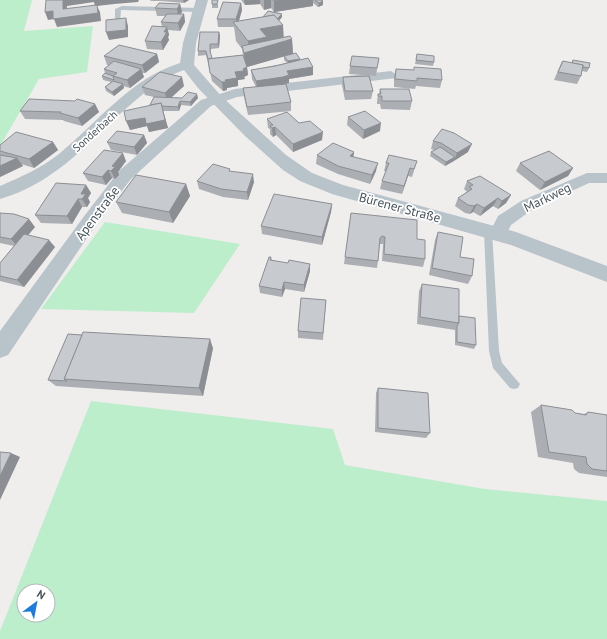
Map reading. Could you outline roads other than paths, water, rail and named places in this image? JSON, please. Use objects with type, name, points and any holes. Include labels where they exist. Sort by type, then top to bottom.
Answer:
[{"type":"street","points":[[187,65],[186,58],[201,5]]},
{"type":"street","name":"Bürener Straße","points":[[187,65],[190,72],[216,98],[289,166],[313,180],[338,190],[493,232],[607,274]]},
{"type":"street","name":"Sonderbach","points":[[0,194],[48,170],[64,159],[146,85],[172,69],[187,65]]},
{"type":"street","points":[[216,98],[235,93],[391,75]]},
{"type":"street","name":"Apenstraße","points":[[0,348],[87,225],[126,175],[206,103],[216,98]]},
{"type":"street","name":"Markweg","points":[[493,232],[504,221],[527,205],[587,178],[607,178]]},
{"type":"lane","points":[[117,22],[118,9],[122,8],[201,5]]},
{"type":"lane","points":[[493,232],[494,350],[497,365],[514,384]]}]
